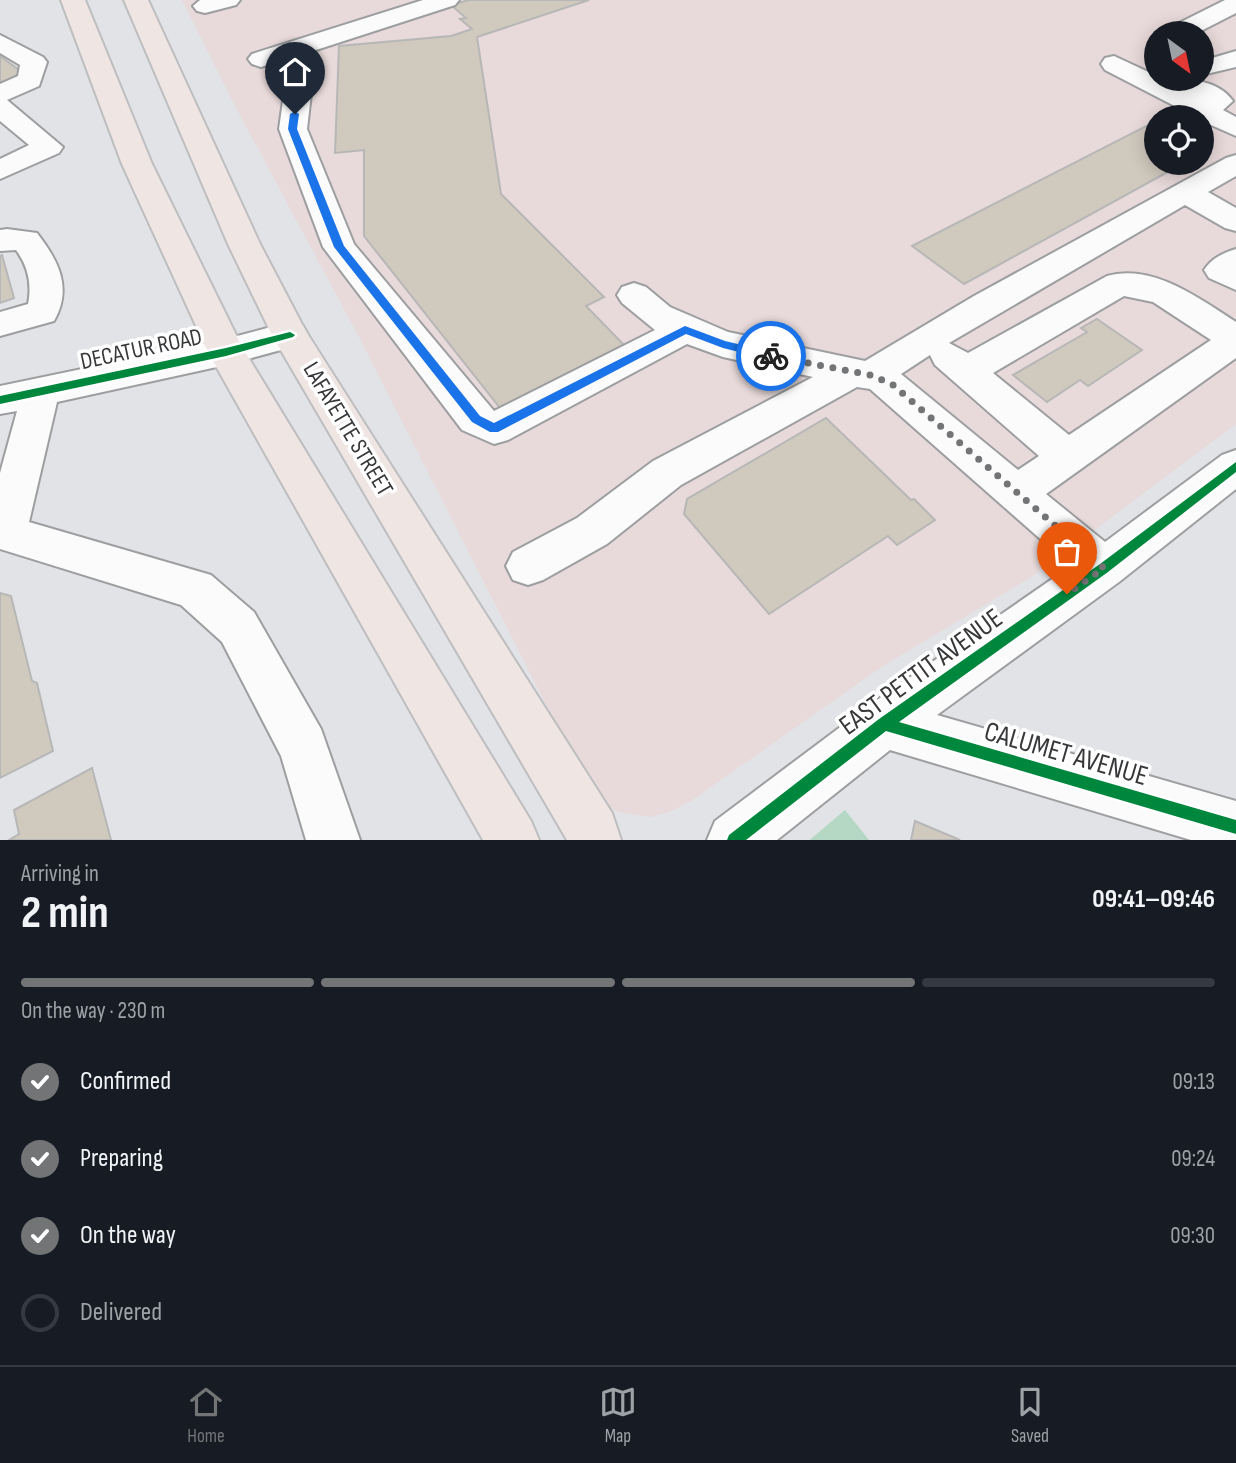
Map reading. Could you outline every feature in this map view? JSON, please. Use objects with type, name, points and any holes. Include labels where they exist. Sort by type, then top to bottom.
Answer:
[{"type":"highway","points":[[73,0],[108,97],[141,175],[187,276],[226,352],[512,840]]},
{"type":"highway","name":"LAFAYETTE STREET","points":[[136,0],[244,244],[290,335],[593,832],[594,840]]},
{"type":"street","points":[[261,59],[447,0]]},
{"type":"street","points":[[1202,21],[1236,4]]},
{"type":"street","points":[[0,43],[34,62],[30,80],[0,94]]},
{"type":"street","points":[[304,45],[293,129],[339,247],[476,419],[494,429],[685,330]]},
{"type":"street","points":[[1214,64],[1236,59]]},
{"type":"street","points":[[1112,65],[1144,68]]},
{"type":"street","points":[[1112,65],[1157,105]]},
{"type":"street","points":[[1112,65],[1219,121]]},
{"type":"street","points":[[1214,74],[1236,89]]},
{"type":"street","points":[[1199,91],[1219,101],[1219,121],[1236,151]]},
{"type":"street","points":[[0,107],[49,147],[0,170]]},
{"type":"street","points":[[527,566],[592,530],[667,473],[928,339],[1236,164]]},
{"type":"street","points":[[1185,192],[1236,221]]},
{"type":"street","points":[[0,242],[7,239],[26,240],[41,258],[49,298],[42,312],[0,324]]},
{"type":"street","points":[[1236,260],[1221,270],[1236,279]]},
{"type":"street","points":[[966,371],[1119,284],[1163,292],[1236,340],[1018,492]]},
{"type":"street","points":[[634,295],[658,316],[685,330],[757,353],[862,373],[892,384],[1104,568]]},
{"type":"street","name":"DECATUR ROAD","points":[[0,400],[226,352],[290,335]]},
{"type":"street","points":[[928,339],[1068,457]]},
{"type":"street","points":[[41,391],[3,532],[195,589],[238,627],[303,747],[333,840]]},
{"type":"street","name":"EAST PETTIT AVENUE","points":[[734,840],[884,724],[1104,568],[1236,466]]},
{"type":"street","name":"CALUMET AVENUE","points":[[884,724],[1236,827]]},
{"type":"shaded area","points":[[182,0],[1236,0],[1236,424],[1033,576],[883,666],[691,801],[669,812],[650,817],[618,812],[597,799],[582,775],[359,337],[234,104]]},
{"type":"green space","points":[[845,810],[869,840],[810,840],[812,838]]},
{"type":"building","points":[[469,0],[589,0],[477,37],[501,194],[604,297],[586,306],[624,345],[500,408],[364,236],[364,150],[335,153],[339,46],[451,36],[472,29],[460,19],[466,18],[451,5]]},
{"type":"building","points":[[0,56],[26,75],[0,86]]},
{"type":"building","points":[[1144,127],[1144,175],[1162,175],[964,284],[912,246]]},
{"type":"building","points":[[2,255],[14,298],[0,303],[0,256]]},
{"type":"building","points":[[1097,319],[1142,350],[1088,386],[1080,380],[1047,402],[1013,375],[1087,332],[1081,328]]},
{"type":"building","points":[[826,418],[935,520],[897,545],[888,536],[769,614],[684,514],[687,499]]},
{"type":"building","points":[[0,593],[11,596],[32,681],[37,683],[53,751],[0,778]]},
{"type":"building","points":[[92,768],[111,840],[9,840],[19,834],[14,810]]},
{"type":"building","points":[[915,821],[960,840],[911,840]]},
{"type":"cycle path","points":[[0,400],[226,352],[290,335]]},
{"type":"cycle path","points":[[734,840],[884,724],[1104,568],[1236,466]]},
{"type":"cycle path","points":[[884,724],[1236,827]]},
{"type":"way so far","points":[[771,356],[870,375],[892,384],[1104,568],[1067,594]]},
{"type":"route","points":[[295,114],[293,129],[339,247],[476,419],[494,429],[685,330],[723,344],[771,356]]}]
